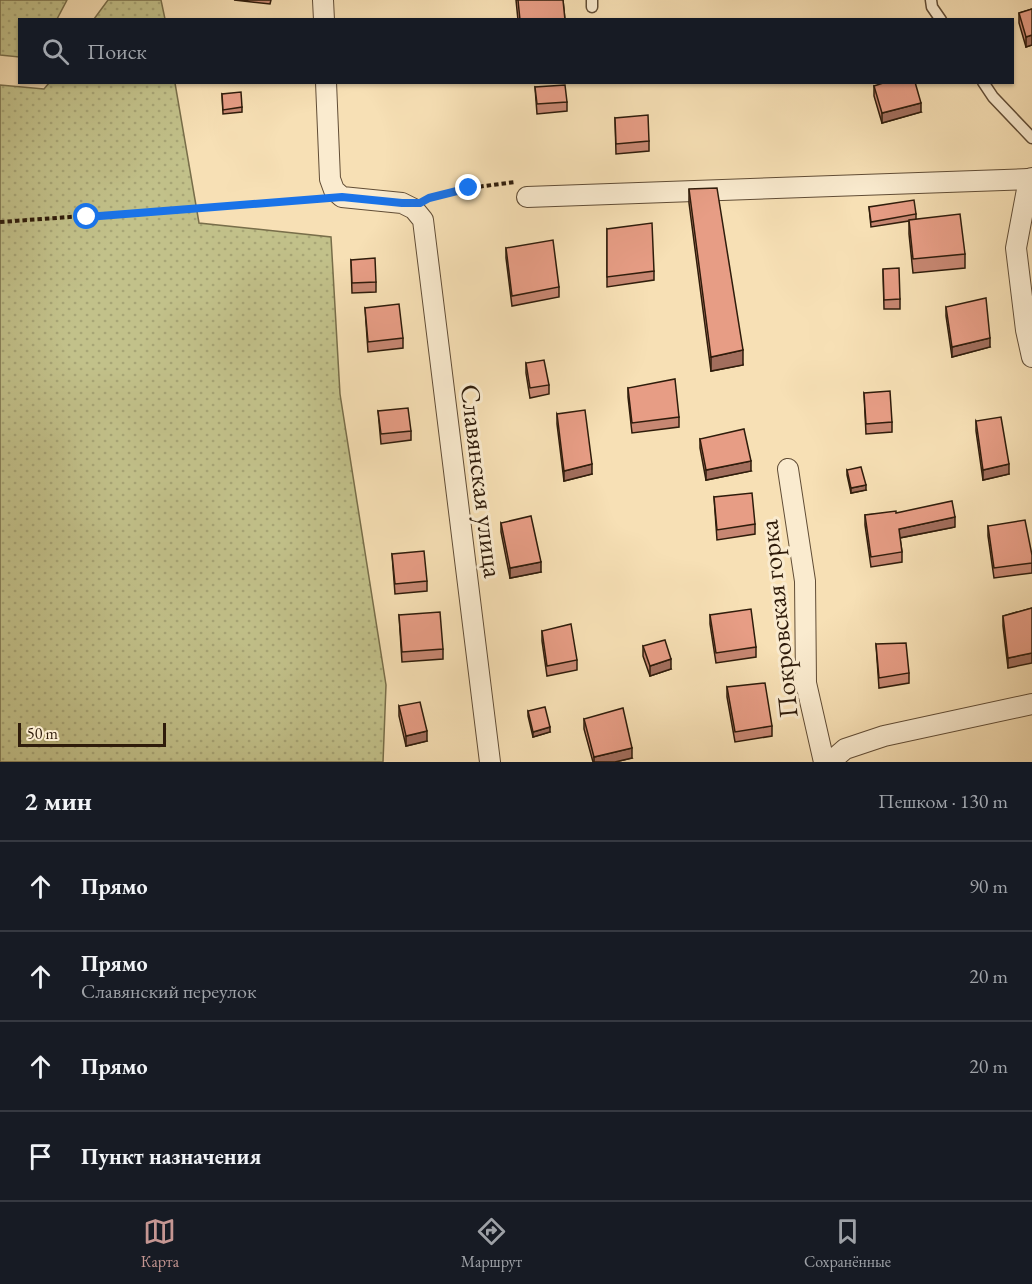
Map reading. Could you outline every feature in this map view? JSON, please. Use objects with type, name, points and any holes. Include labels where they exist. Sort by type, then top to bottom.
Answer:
[{"type":"street","points":[[323,0],[324,18]]},
{"type":"street","points":[[326,84],[330,179],[334,190],[342,197],[408,206]]},
{"type":"street","points":[[524,189],[1031,179],[1016,248],[1026,330],[1032,357]]},
{"type":"street","name":"Славянская улица","points":[[408,206],[423,220],[490,762]]},
{"type":"street","name":"Покровская горка","points":[[788,469],[805,581],[806,683],[824,762]]},
{"type":"street","points":[[830,762],[845,749],[884,736],[1032,705]]},
{"type":"lane","points":[[931,0],[932,7],[940,18]]},
{"type":"lane","points":[[984,84],[993,97],[1032,138]]},
{"type":"path","points":[[408,206],[469,188],[524,189]]},
{"type":"path","points":[[0,222],[342,197]]},
{"type":"shaded area","points":[[0,0],[67,0],[58,18],[18,18],[18,57],[0,55]]},
{"type":"shaded area","points":[[108,0],[161,0],[165,18],[95,18]]},
{"type":"shaded area","points":[[48,84],[175,84],[199,223],[331,237],[340,394],[386,685],[383,762],[0,762],[0,85],[44,89]]},
{"type":"building","points":[[518,0],[563,0],[565,18],[520,18]]},
{"type":"building","points":[[1032,9],[1032,35],[1026,37],[1019,13]]},
{"type":"building","points":[[916,84],[921,103],[882,113],[874,86]]},
{"type":"building","points":[[565,85],[567,102],[537,104],[535,87]]},
{"type":"building","points":[[241,92],[242,107],[223,110],[222,94]]},
{"type":"building","points":[[648,115],[649,141],[616,144],[615,118]]},
{"type":"building","points":[[717,188],[743,350],[711,357],[689,189]]},
{"type":"building","points":[[914,200],[916,214],[871,222],[869,207]]},
{"type":"building","points":[[960,214],[965,254],[913,259],[909,220]]},
{"type":"building","points":[[652,223],[654,271],[607,277],[607,229]]},
{"type":"building","points":[[553,240],[559,287],[512,296],[506,248]]},
{"type":"building","points":[[375,258],[376,282],[352,283],[351,260]]},
{"type":"building","points":[[899,268],[900,299],[884,300],[883,269]]},
{"type":"building","points":[[986,298],[990,338],[952,347],[946,307]]},
{"type":"building","points":[[399,304],[403,338],[368,342],[365,308]]},
{"type":"building","points":[[544,360],[549,385],[530,388],[526,363]]},
{"type":"building","points":[[675,379],[679,417],[632,423],[628,388]]},
{"type":"building","points":[[890,391],[892,422],[866,424],[864,393]]},
{"type":"building","points":[[408,408],[411,431],[381,434],[378,411]]},
{"type":"building","points":[[585,410],[592,464],[564,471],[557,414]]},
{"type":"building","points":[[1001,417],[1009,464],[983,470],[976,421]]},
{"type":"building","points":[[744,429],[751,461],[706,470],[700,439]]},
{"type":"building","points":[[861,467],[866,485],[851,488],[847,470]]},
{"type":"building","points":[[752,493],[755,524],[717,530],[714,497]]},
{"type":"building","points":[[952,501],[955,517],[899,529],[902,552],[871,557],[865,515],[896,511],[896,513]]},
{"type":"building","points":[[531,516],[541,562],[510,568],[501,523]]},
{"type":"building","points":[[1025,520],[1032,563],[994,568],[988,526]]},
{"type":"building","points":[[424,551],[427,581],[395,584],[392,554]]},
{"type":"building","points":[[1032,608],[1032,653],[1008,658],[1003,616]]},
{"type":"building","points":[[751,609],[756,647],[716,653],[710,615]]},
{"type":"building","points":[[440,612],[443,649],[402,652],[399,615]]},
{"type":"building","points":[[571,624],[577,660],[547,666],[542,631]]},
{"type":"building","points":[[665,640],[671,659],[650,666],[643,646]]},
{"type":"building","points":[[906,643],[909,673],[879,678],[876,644]]},
{"type":"building","points":[[765,683],[772,726],[735,732],[727,687]]},
{"type":"building","points":[[420,702],[427,731],[406,736],[399,706]]},
{"type":"building","points":[[545,707],[550,727],[533,732],[528,711]]},
{"type":"building","points":[[623,708],[632,748],[594,757],[584,719]]},
{"type":"route","points":[[87,217],[342,197],[420,203],[444,193],[469,188]]}]
